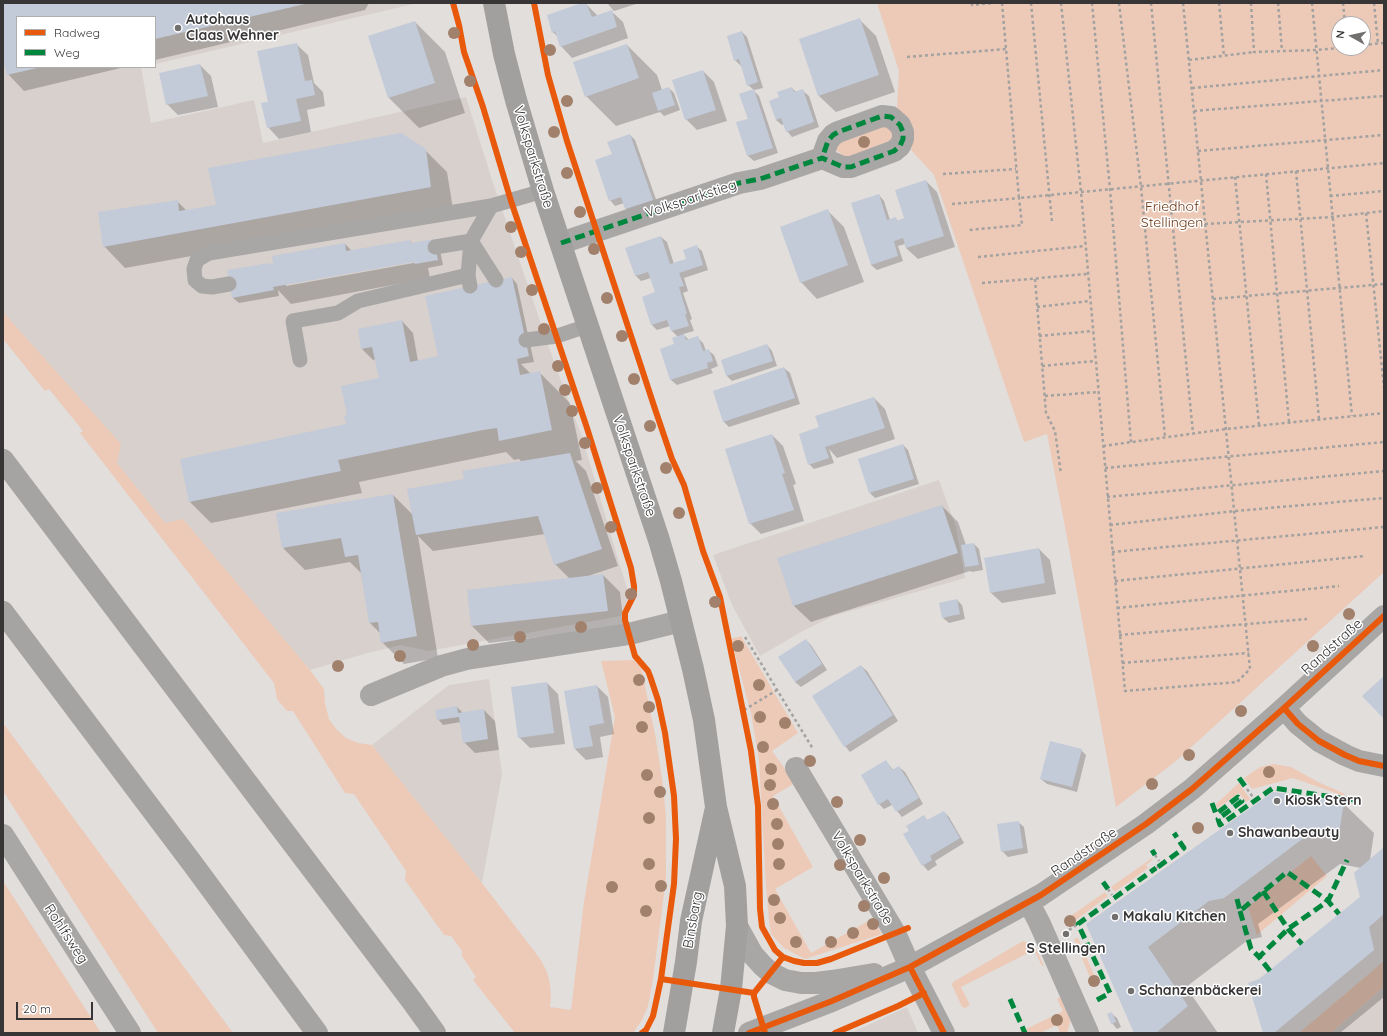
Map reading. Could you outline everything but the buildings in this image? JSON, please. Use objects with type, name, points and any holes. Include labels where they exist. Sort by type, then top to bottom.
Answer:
[{"type":"highway","points":[[3,460],[435,1033]]},
{"type":"highway","points":[[3,612],[195,867],[317,1033]]},
{"type":"main road","name":"Volksparkstraße","points":[[494,3],[504,54],[543,191],[659,540],[681,621]]},
{"type":"main road","name":"Binsbarg","points":[[681,621],[704,720],[716,807],[735,886],[737,926],[731,989],[723,1033]]},
{"type":"main road","name":"Binsbarg","points":[[674,1033],[691,922],[716,807]]},
{"type":"street","name":"Volksparkstieg","points":[[561,243],[738,183],[760,179],[822,158]]},
{"type":"street","name":"Randstraße","points":[[749,1033],[832,1001],[910,967],[1029,903],[1146,824],[1192,789],[1284,708],[1384,616]]},
{"type":"street","points":[[371,695],[441,666],[466,659],[629,634],[681,621]]},
{"type":"street","points":[[1284,708],[1298,724],[1319,741],[1359,761],[1384,766]]},
{"type":"street","name":"Volksparkstraße","points":[[796,768],[896,933],[910,967],[944,1033]]},
{"type":"street","name":"Rohlfsweg","points":[[3,835],[130,1033]]},
{"type":"street","points":[[1029,903],[1039,922],[1088,1033]]},
{"type":"street","points":[[737,926],[753,955],[771,973],[785,980],[801,983],[832,981],[910,967]]},
{"type":"lane","points":[[229,284],[212,287],[202,286],[195,280],[194,269],[197,260],[209,253],[492,206],[543,191]]},
{"type":"lane","points":[[300,360],[293,321],[338,313],[358,301],[469,281],[471,241],[492,206]]},
{"type":"lane","points":[[435,247],[471,241]]},
{"type":"lane","points":[[471,241],[496,280]]},
{"type":"lane","points":[[526,340],[557,336],[587,326]]},
{"type":"path","points":[[972,3],[972,5],[994,3]]},
{"type":"path","points":[[969,230],[1022,225],[1002,3]]},
{"type":"path","points":[[1031,3],[1052,222]]},
{"type":"path","points":[[1061,3],[1081,192],[1125,691],[1237,682],[1250,669],[1247,624],[1183,3]]},
{"type":"path","points":[[1092,3],[1110,189],[1131,442]]},
{"type":"path","points":[[1119,3],[1141,187],[1165,437]]},
{"type":"path","points":[[1151,3],[1193,433]]},
{"type":"path","points":[[1219,3],[1224,56]]},
{"type":"path","points":[[1251,3],[1254,52]]},
{"type":"path","points":[[1278,3],[1282,51]]},
{"type":"path","points":[[1312,3],[1352,416]]},
{"type":"path","points":[[1343,3],[1344,16]]},
{"type":"path","points":[[1374,3],[1378,44]]},
{"type":"path","points":[[1371,44],[1384,43]]},
{"type":"path","points":[[907,57],[1006,49]]},
{"type":"path","points":[[1189,60],[1254,52],[1331,49]]},
{"type":"path","points":[[1192,88],[1384,70]]},
{"type":"path","points":[[1194,111],[1384,96]]},
{"type":"path","points":[[1198,151],[1384,135]]},
{"type":"path","points":[[952,204],[1384,163]]},
{"type":"path","points":[[943,174],[1016,169]]},
{"type":"path","points":[[1296,171],[1319,419]]},
{"type":"path","points":[[1266,174],[1288,422]]},
{"type":"path","points":[[1236,177],[1259,425]]},
{"type":"path","points":[[1330,196],[1384,191]]},
{"type":"path","points":[[1205,224],[1332,216],[1384,211]]},
{"type":"path","points":[[1366,213],[1384,388]]},
{"type":"path","points":[[978,257],[1085,246]]},
{"type":"path","points":[[982,283],[1088,274]]},
{"type":"path","points":[[1034,278],[1046,413],[1055,431],[1061,474]]},
{"type":"path","points":[[1213,300],[1384,284]]},
{"type":"path","points":[[1037,307],[1090,301]]},
{"type":"path","points":[[1040,336],[1093,331]]},
{"type":"path","points":[[1042,366],[1095,361]]},
{"type":"path","points":[[1044,396],[1098,392]]},
{"type":"path","points":[[1103,446],[1259,425],[1384,413]]},
{"type":"path","points":[[1105,468],[1384,442]]},
{"type":"path","points":[[1107,498],[1384,471]]},
{"type":"path","points":[[1110,525],[1235,511],[1384,498]]},
{"type":"path","points":[[1112,552],[1384,527]]},
{"type":"path","points":[[1115,581],[1365,556]]},
{"type":"path","points":[[1117,608],[1339,586]]},
{"type":"path","points":[[1119,635],[1307,619]]},
{"type":"path","points":[[1122,663],[1249,653]]},
{"type":"path","points":[[744,710],[777,690]]},
{"type":"path","points":[[1247,789],[1255,800]]},
{"type":"path","points":[[1340,798],[1345,799]]},
{"type":"path","points":[[1155,855],[1159,861]]},
{"type":"path","points":[[1108,889],[1112,895]]},
{"type":"path","points":[[1068,931],[1078,924]]},
{"type":"shaded area","points":[[3,3],[418,3],[156,64],[156,16],[16,16],[16,68],[141,68],[151,123],[254,100],[263,143],[466,97],[493,183],[555,365],[582,437],[630,599],[621,616],[428,651],[401,645],[310,670],[183,519],[165,523],[117,463],[121,444],[3,312]]},
{"type":"shaded area","points":[[939,480],[956,527],[965,578],[833,616],[801,632],[760,656],[732,605],[713,555]]},
{"type":"shaded area","points":[[489,679],[502,774],[482,883],[372,745],[449,685]]},
{"type":"shaded area","points":[[1384,987],[1384,1033],[1331,1033]]},
{"type":"shaded area","points":[[907,1007],[918,1033],[851,1033]]},
{"type":"green space","name":"Friedhof Stellingen","points":[[877,3],[1384,3],[1384,572],[1176,761],[1116,807],[1047,434],[1024,442],[934,175],[911,150],[913,138],[897,109],[899,71]]},
{"type":"green space","points":[[885,124],[894,133],[891,143],[845,157],[837,151],[836,149],[840,141]]},
{"type":"green space","points":[[3,312],[121,444],[117,463],[165,523],[183,519],[310,670],[324,689],[325,703],[329,719],[337,730],[346,738],[358,743],[372,745],[482,883],[541,960],[547,972],[550,984],[550,1007],[571,1010],[584,902],[615,717],[601,661],[634,660],[641,667],[656,739],[663,786],[666,816],[666,878],[648,1006],[642,1020],[633,1033],[515,1033],[473,980],[476,977],[462,956],[462,951],[451,936],[444,935],[405,880],[406,871],[354,794],[345,793],[293,711],[287,711],[277,699],[274,683],[80,433],[83,431],[49,389],[45,391],[3,339]]},
{"type":"green space","points":[[741,636],[798,733],[772,751],[795,783],[773,796],[813,867],[775,889],[811,953],[872,919],[882,934],[805,959],[784,948],[771,934],[766,887],[759,760],[751,713],[731,639]]},
{"type":"green space","points":[[3,723],[233,1033],[158,1033],[3,791]]},
{"type":"green space","points":[[1274,764],[1291,767],[1318,782],[1345,794],[1344,796],[1293,778],[1252,789],[1244,778],[1260,767]]},
{"type":"green space","points":[[1239,783],[1250,799],[1246,802],[1239,793],[1218,808],[1215,805]]},
{"type":"green space","points":[[1311,856],[1327,876],[1257,935],[1248,907]]},
{"type":"green space","points":[[1152,858],[1153,859],[1146,865],[1148,868],[1115,892],[1111,887]]},
{"type":"green space","points":[[3,881],[101,1033],[3,1033]]},
{"type":"green space","points":[[1105,892],[1108,896],[1068,926],[1065,920]]},
{"type":"green space","points":[[1078,938],[1098,984],[1094,987],[1074,939]]},
{"type":"green space","points":[[1023,941],[1032,945],[1036,949],[1044,966],[1042,966],[1034,950],[961,987],[970,1005],[965,1008],[962,1007],[952,985],[953,982]]},
{"type":"green space","points":[[1384,961],[1384,987],[1331,1033],[1299,1033]]},
{"type":"green space","points":[[1060,997],[1070,1018],[1067,1033],[1060,1033],[1057,1025],[1040,1033],[1018,1033],[1063,1011],[1057,999]]},
{"type":"marked path","points":[[561,243],[739,183],[760,179],[822,158],[843,167],[851,167],[894,151],[900,146],[903,139],[903,132],[900,125],[891,117],[882,116],[833,135],[828,141],[822,158]]},
{"type":"marked path","points":[[1239,778],[1247,789]]},
{"type":"marked path","points":[[1212,803],[1216,814],[1238,797],[1242,801],[1218,819],[1220,825],[1273,788],[1340,798]]},
{"type":"marked path","points":[[1345,799],[1356,800]]},
{"type":"marked path","points":[[1158,867],[1184,848],[1174,833]]},
{"type":"marked path","points":[[1152,850],[1155,855]]},
{"type":"marked path","points":[[1270,971],[1259,957],[1288,929],[1328,901],[1347,860]]},
{"type":"marked path","points":[[1097,1000],[1110,993],[1078,924],[1156,868]]},
{"type":"marked path","points":[[1237,899],[1240,911],[1287,872],[1328,901],[1339,914]]},
{"type":"marked path","points":[[1103,882],[1108,889]]},
{"type":"marked path","points":[[1263,891],[1288,929],[1302,944]]},
{"type":"marked path","points":[[1240,911],[1251,949],[1259,957]]},
{"type":"marked path","points":[[1010,999],[1025,1033]]},
{"type":"cycle path","points":[[453,3],[464,52],[483,107],[511,201],[587,428],[631,568],[634,595],[625,613],[625,620],[635,656],[648,671],[650,676],[658,700],[665,733],[674,796],[676,839],[674,884],[661,979],[653,1016],[646,1030],[642,1033]]},
{"type":"cycle path","points":[[534,3],[548,75],[567,141],[655,409],[672,459],[684,485],[703,551],[720,597],[751,751],[758,806],[760,909],[762,927],[775,950],[783,957],[804,963],[817,963],[831,959],[908,928]]},
{"type":"cycle path","points":[[749,1033],[832,1001],[910,967],[1041,895],[1146,824],[1192,789],[1284,708],[1384,616]]},
{"type":"cycle path","points":[[1284,708],[1298,724],[1319,741],[1359,761],[1384,766]]},
{"type":"cycle path","points":[[765,1033],[754,993],[783,957]]},
{"type":"cycle path","points":[[910,967],[944,1033]]},
{"type":"cycle path","points":[[661,979],[754,993]]},
{"type":"cycle path","points":[[835,1033],[924,993]]},
{"type":"place","name":"Autohaus Claas Wehner","points":[[178,28]]},
{"type":"place","name":"Kiosk Stern","points":[[1277,801]]},
{"type":"place","name":"Shawanbeauty","points":[[1230,833]]},
{"type":"place","name":"Makalu Kitchen","points":[[1115,917]]},
{"type":"place","name":"S Stellingen","points":[[1066,934]]},
{"type":"place","name":"Schanzenbäckerei","points":[[1131,991]]}]
